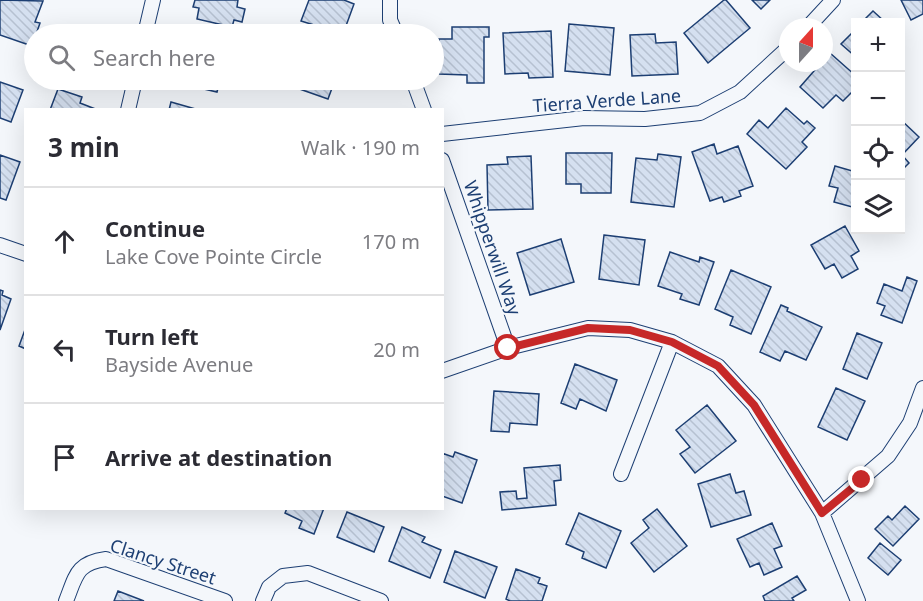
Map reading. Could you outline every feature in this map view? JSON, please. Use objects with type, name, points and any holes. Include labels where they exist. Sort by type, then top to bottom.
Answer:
[{"type":"street","points":[[147,24],[153,0]]},
{"type":"street","points":[[390,0],[392,24]]},
{"type":"street","points":[[817,18],[834,0]]},
{"type":"street","name":"Tierra Verde Lane","points":[[444,134],[584,118],[645,119],[700,112],[740,92],[779,56]]},
{"type":"street","points":[[128,108],[133,90]]},
{"type":"street","points":[[417,90],[423,108]]},
{"type":"street","name":"Whipperwill Way","points":[[444,166],[508,348]]},
{"type":"street","points":[[0,245],[24,253]]},
{"type":"street","points":[[444,370],[508,348],[588,328],[630,330],[672,342],[718,366],[754,405],[822,513],[858,601]]},
{"type":"street","points":[[621,474],[672,342]]},
{"type":"street","points":[[822,513],[888,456],[910,423],[923,388]]},
{"type":"street","name":"Clancy Street","points":[[66,601],[77,573],[90,561],[106,558],[225,601]]},
{"type":"street","points":[[263,601],[268,587],[283,576],[308,573],[381,601]]},
{"type":"building","points":[[0,0],[43,1],[35,22],[40,24],[24,24],[24,43],[0,35]]},
{"type":"building","points":[[195,0],[238,0],[237,7],[245,9],[242,22],[234,20],[233,24],[219,24],[197,19],[199,8],[193,7]]},
{"type":"building","points":[[309,0],[344,0],[354,4],[347,24],[311,24],[301,21]]},
{"type":"building","points":[[724,0],[750,28],[708,63],[684,33]]},
{"type":"building","points":[[752,0],[770,0],[761,9]]},
{"type":"building","points":[[901,0],[923,0],[923,14],[911,20]]},
{"type":"building","points":[[873,11],[881,18],[866,18]]},
{"type":"building","points":[[569,24],[614,28],[610,75],[565,71]]},
{"type":"building","points":[[452,27],[489,27],[489,37],[484,37],[484,83],[467,83],[467,75],[444,74],[444,39],[452,39]]},
{"type":"building","points":[[551,31],[553,77],[529,78],[528,73],[505,74],[503,33]]},
{"type":"building","points":[[655,34],[656,43],[676,42],[678,74],[632,76],[630,35]]},
{"type":"building","points":[[851,34],[851,53],[841,44]]},
{"type":"building","points":[[833,56],[851,72],[851,93],[843,101],[836,95],[823,108],[800,87],[813,72],[833,72]]},
{"type":"building","points":[[0,82],[23,90],[11,122],[0,118]]},
{"type":"building","points":[[58,90],[61,90],[82,97],[80,103],[93,108],[51,108]]},
{"type":"building","points":[[302,90],[331,90],[328,99]]},
{"type":"building","points":[[171,102],[192,108],[170,108]]},
{"type":"building","points":[[786,108],[804,124],[807,121],[815,128],[802,142],[807,147],[786,169],[747,134],[759,120],[768,128]]},
{"type":"building","points":[[905,124],[919,137],[905,152]]},
{"type":"building","points":[[714,144],[717,154],[738,146],[753,186],[739,191],[741,196],[724,202],[722,197],[710,201],[692,152]]},
{"type":"building","points":[[566,153],[612,153],[611,193],[581,193],[581,184],[566,184]]},
{"type":"building","points":[[658,154],[681,157],[674,207],[631,202],[636,158],[657,160]]},
{"type":"building","points":[[0,155],[20,162],[6,200],[0,198]]},
{"type":"building","points":[[531,156],[533,209],[488,210],[487,165],[508,164],[507,157]]},
{"type":"building","points":[[835,166],[851,171],[851,207],[834,202],[838,188],[829,186]]},
{"type":"building","points":[[845,226],[859,251],[851,256],[858,269],[842,278],[834,264],[825,269],[811,245]]},
{"type":"building","points":[[604,235],[645,240],[639,285],[599,279]]},
{"type":"building","points":[[561,239],[574,282],[530,295],[517,253]]},
{"type":"building","points":[[670,252],[699,262],[700,257],[714,262],[699,305],[680,299],[682,294],[658,286]]},
{"type":"building","points":[[731,270],[771,287],[751,334],[730,325],[733,317],[715,309]]},
{"type":"building","points":[[907,277],[917,281],[902,323],[881,315],[885,306],[877,303],[884,284],[902,291]]},
{"type":"building","points":[[0,290],[3,291],[2,295],[11,299],[0,330]]},
{"type":"building","points":[[781,305],[788,308],[787,311],[822,327],[806,360],[785,351],[780,361],[760,352]]},
{"type":"building","points":[[24,332],[24,348],[19,346]]},
{"type":"building","points":[[857,333],[882,343],[867,379],[843,369]]},
{"type":"building","points":[[575,364],[617,380],[606,411],[580,399],[576,409],[561,403]]},
{"type":"building","points":[[836,388],[865,401],[847,440],[818,427]]},
{"type":"building","points":[[494,391],[539,394],[537,425],[510,423],[509,432],[491,431]]},
{"type":"building","points":[[707,405],[736,441],[695,473],[680,454],[690,447],[676,430]]},
{"type":"building","points":[[455,452],[477,460],[462,503],[444,497],[444,454],[453,457]]},
{"type":"building","points":[[560,465],[561,480],[554,481],[556,505],[502,510],[500,492],[516,491],[517,499],[527,498],[524,468]]},
{"type":"building","points":[[730,474],[736,493],[744,491],[751,515],[711,527],[698,484]]},
{"type":"building","points":[[905,506],[919,519],[893,546],[875,529],[888,516],[892,520]]},
{"type":"building","points":[[657,509],[687,546],[654,572],[631,543],[649,528],[643,520]]},
{"type":"building","points":[[286,510],[323,510],[314,534],[299,528],[302,521],[285,513]]},
{"type":"building","points":[[347,512],[384,527],[374,552],[337,537]]},
{"type":"building","points":[[579,513],[621,531],[606,568],[582,558],[584,552],[566,544]]},
{"type":"building","points":[[772,523],[782,546],[774,549],[782,567],[764,575],[759,563],[750,567],[737,539]]},
{"type":"building","points":[[402,527],[425,537],[422,542],[441,550],[430,578],[389,561]]},
{"type":"building","points":[[880,543],[901,560],[888,575],[868,558]]},
{"type":"building","points":[[455,551],[497,567],[485,598],[444,582]]},
{"type":"building","points":[[516,569],[540,578],[538,583],[547,586],[542,601],[506,599]]},
{"type":"building","points":[[797,576],[806,590],[792,598],[794,601],[765,601],[763,596]]},
{"type":"building","points":[[118,591],[144,601],[114,601]]},
{"type":"route","points":[[508,348],[588,328],[630,330],[672,342],[718,366],[754,405],[822,513],[862,480]]}]
